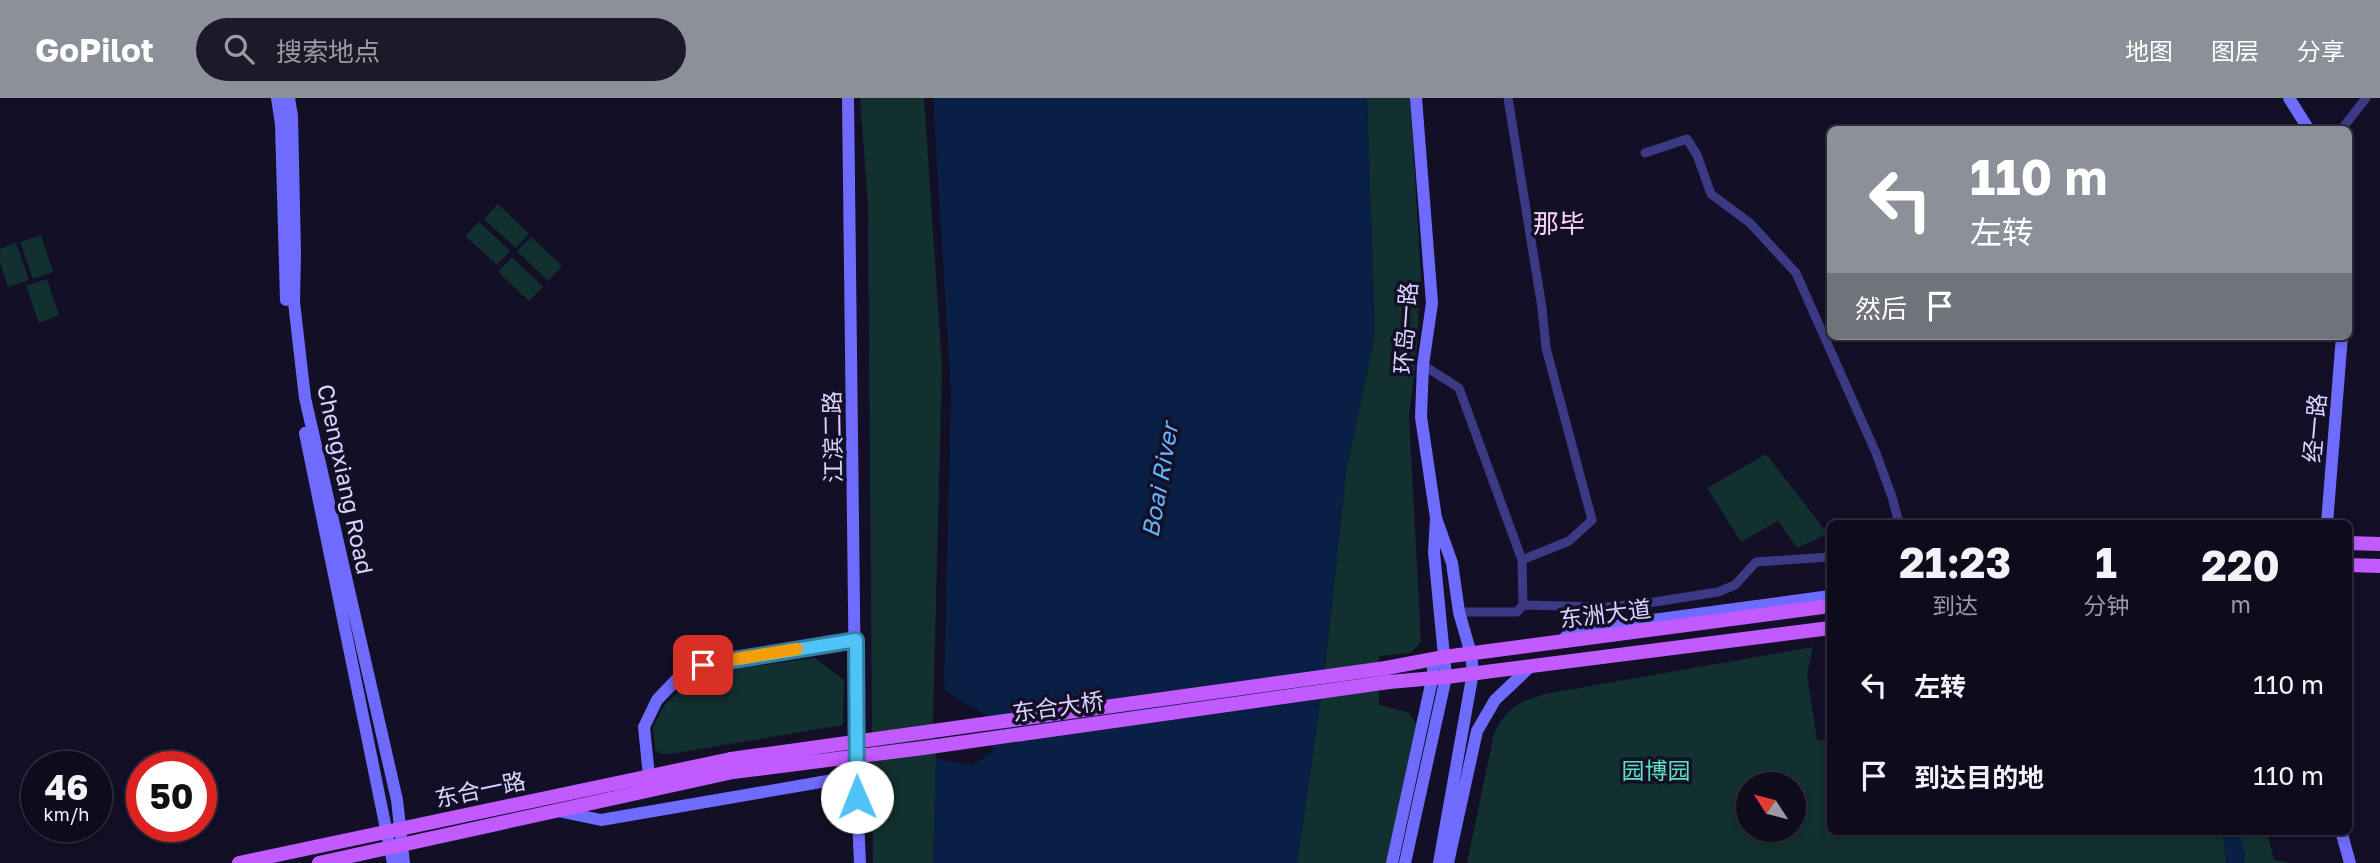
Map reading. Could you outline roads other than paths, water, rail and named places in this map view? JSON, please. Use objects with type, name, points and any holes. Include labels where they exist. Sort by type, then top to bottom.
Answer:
[{"type":"main road","name":"Chengxiang Road","points":[[277,98],[281,124],[286,303],[298,399],[395,830]]},
{"type":"main road","name":"Chengxiang Road","points":[[289,98],[292,116],[294,302],[305,398],[397,800],[393,863]]},
{"type":"main road","name":"江滨二路","points":[[848,98],[856,776],[860,863]]},
{"type":"main road","name":"环岛一路","points":[[1416,98],[1432,303],[1423,365],[1421,417],[1436,518],[1452,563],[1473,672],[1439,863]]},
{"type":"main road","points":[[2290,98],[2307,126]]},
{"type":"main road","name":"经一路","points":[[2326,520],[2342,340]]},
{"type":"main road","name":"环岛一路","points":[[1405,863],[1439,677],[1434,552],[1436,518]]},
{"type":"main road","points":[[2352,543],[2380,544]]},
{"type":"main road","points":[[2352,565],[2380,566]]},
{"type":"main road","points":[[1562,641],[1571,631],[1827,596]]},
{"type":"main road","name":"东洲大道","points":[[1387,675],[1438,659],[1827,606]]},
{"type":"main road","name":"东洲大道","points":[[1387,675],[1439,677],[1827,628]]},
{"type":"main road","points":[[1594,637],[1596,658]]},
{"type":"main road","points":[[649,776],[644,727],[657,700],[677,679],[703,665],[856,640]]},
{"type":"main road","points":[[1448,863],[1478,731],[1495,700],[1531,666]]},
{"type":"main road","name":"东合大桥","points":[[732,765],[923,748],[1387,675]]},
{"type":"main road","points":[[1392,863],[1439,677]]},
{"type":"main road","name":"东合一路","points":[[239,863],[649,776],[732,765]]},
{"type":"main road","name":"东合一路","points":[[319,863],[557,811],[732,765]]},
{"type":"main road","points":[[557,811],[601,820],[856,776]]},
{"type":"main road","points":[[2342,835],[2350,863]]},
{"type":"main road","name":"Chengxiang Road","points":[[395,847],[404,863]]},
{"type":"street","points":[[1508,98],[1546,348],[1592,520],[1569,541],[1522,560]]},
{"type":"street","points":[[2344,126],[2366,98]]},
{"type":"street","points":[[1645,153],[1687,139],[1697,155],[1711,194],[1750,223],[1796,273],[1876,453],[1898,520]]},
{"type":"street","points":[[1423,365],[1460,388],[1522,560],[1523,605],[1517,612],[1460,612]]},
{"type":"street","points":[[1523,605],[1607,607],[1718,592],[1735,585],[1756,562],[1827,557]]},
{"type":"water","name":"Boai River","points":[[933,98],[1367,98],[1375,334],[1346,473],[1324,677],[1297,863],[933,863],[936,759],[973,765],[993,751],[984,714],[944,690],[951,393]]},
{"type":"water","points":[[2222,835],[2239,835],[2245,852],[2244,863],[2226,863]]},
{"type":"district","name":"那毕","points":[[1559,223]]},
{"type":"park label","name":"园博园","points":[[1656,770]]}]
